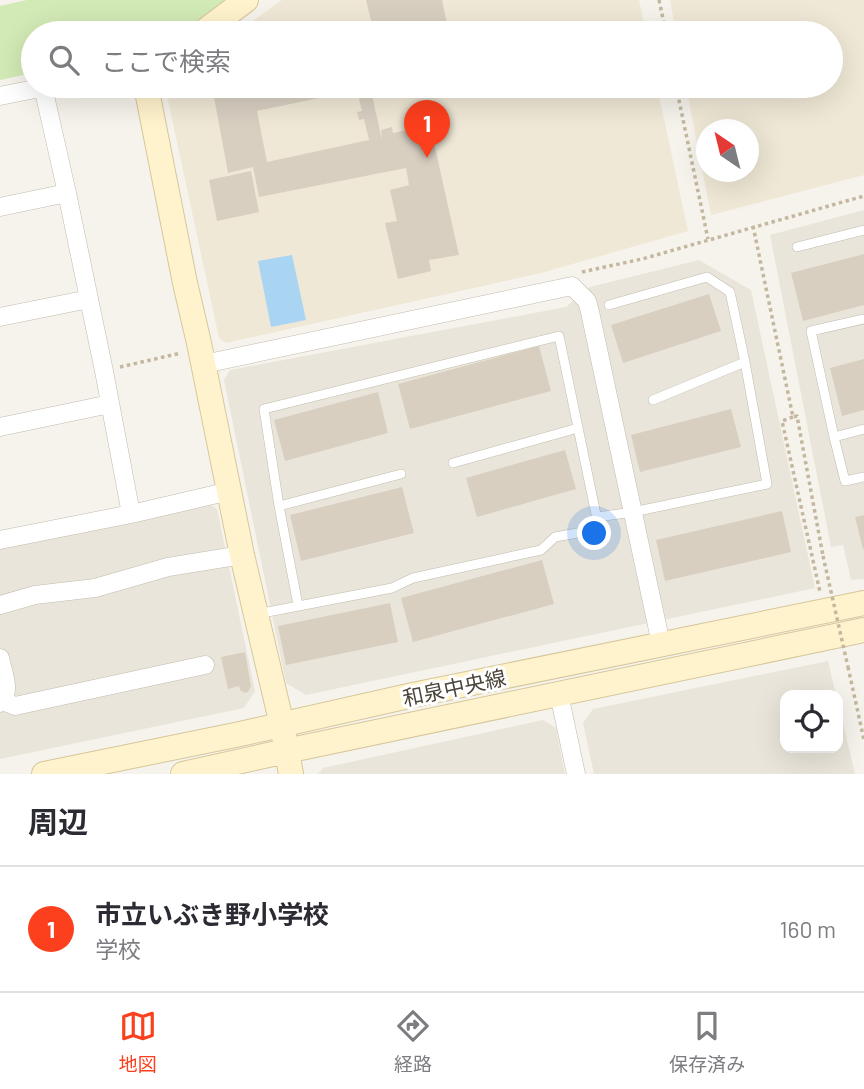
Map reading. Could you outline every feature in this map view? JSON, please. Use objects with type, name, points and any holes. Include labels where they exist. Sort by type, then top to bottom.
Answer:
[{"type":"street","points":[[218,21],[246,0]]},
{"type":"street","points":[[0,96],[21,92]]},
{"type":"street","points":[[49,98],[131,514]]},
{"type":"street","points":[[148,98],[197,358],[230,491],[288,762]]},
{"type":"street","points":[[0,206],[67,193]]},
{"type":"street","points":[[197,358],[572,286],[586,301],[590,312],[661,644]]},
{"type":"street","points":[[0,317],[89,299]]},
{"type":"street","points":[[0,427],[110,404]]},
{"type":"street","points":[[0,540],[230,491]]},
{"type":"street","points":[[0,605],[35,595],[95,588],[168,567],[242,555]]},
{"type":"street","name":"和泉中央線","points":[[44,774],[864,603]]},
{"type":"street","name":"和泉中央線","points":[[183,774],[288,762],[559,694],[864,630]]},
{"type":"street","points":[[0,657],[7,690],[2,702],[15,706],[205,665]]},
{"type":"street","points":[[559,694],[576,774]]},
{"type":"lane","points":[[797,247],[864,230]]},
{"type":"lane","points":[[597,517],[767,484],[730,292],[707,277],[609,305]]},
{"type":"lane","points":[[864,319],[811,331],[845,481],[864,477]]},
{"type":"lane","points":[[256,614],[392,588],[413,578],[541,550],[555,537],[599,529],[559,335],[264,409],[298,605]]},
{"type":"lane","points":[[653,400],[745,362]]},
{"type":"lane","points":[[453,463],[578,428]]},
{"type":"lane","points":[[834,437],[864,429]]},
{"type":"lane","points":[[279,506],[401,474]]},
{"type":"path","points":[[659,0],[663,21]]},
{"type":"path","points":[[679,98],[708,239]]},
{"type":"path","points":[[753,226],[793,417]]},
{"type":"path","points":[[104,370],[197,358]]},
{"type":"path","points":[[820,592],[782,421],[797,416],[823,556],[864,740]]},
{"type":"shaded area","points":[[282,0],[639,0],[643,21],[253,21]]},
{"type":"shaded area","points":[[670,0],[864,0],[864,175],[711,215],[705,182],[759,182],[759,119],[696,119],[696,138],[688,98],[843,98],[843,21],[674,21]]},
{"type":"shaded area","points":[[168,98],[660,98],[688,231],[541,273],[226,343],[219,338]]},
{"type":"shaded area","points":[[864,210],[864,579],[851,580],[843,545],[831,547],[770,235]]},
{"type":"shaded area","points":[[699,260],[751,290],[815,588],[306,695],[286,683],[224,380],[230,370],[566,307],[590,287]]},
{"type":"shaded area","points":[[207,502],[217,509],[255,691],[244,708],[0,759],[0,545]]},
{"type":"shaded area","points":[[828,661],[835,690],[780,690],[780,753],[843,753],[843,723],[855,774],[594,774],[583,723],[593,709]]},
{"type":"shaded area","points":[[543,720],[556,728],[565,774],[318,774],[323,768]]},
{"type":"green space","points":[[27,0],[235,0],[207,21],[21,21],[21,76],[0,80],[0,6]]},
{"type":"water","points":[[292,255],[306,320],[271,327],[258,261]]},
{"type":"building","points":[[366,0],[442,0],[446,21],[371,21]]},
{"type":"building","points":[[214,98],[319,98],[257,111],[267,162],[369,140],[364,119],[359,120],[357,112],[362,111],[359,98],[373,98],[382,140],[381,130],[392,127],[393,133],[430,125],[459,255],[429,260],[431,271],[398,279],[385,223],[397,221],[390,190],[409,185],[406,168],[259,197],[253,167],[228,173]]},
{"type":"building","points":[[251,171],[259,212],[217,221],[209,180]]},
{"type":"building","points":[[864,254],[864,305],[803,321],[791,273]]},
{"type":"building","points":[[709,294],[721,331],[623,363],[611,325]]},
{"type":"building","points":[[539,346],[551,391],[410,429],[398,384]]},
{"type":"building","points":[[864,359],[864,410],[842,416],[830,368]]},
{"type":"building","points":[[378,392],[388,433],[285,461],[274,420]]},
{"type":"building","points":[[731,409],[741,447],[640,472],[631,435]]},
{"type":"building","points":[[565,450],[576,489],[477,517],[466,478]]},
{"type":"building","points":[[402,487],[414,533],[301,561],[290,515]]},
{"type":"building","points":[[782,511],[791,552],[665,581],[656,540]]},
{"type":"building","points":[[864,515],[864,549],[863,549],[855,517]]},
{"type":"building","points":[[542,560],[554,604],[413,642],[401,598]]},
{"type":"building","points":[[390,603],[398,642],[286,665],[278,626]]},
{"type":"building","points":[[245,652],[251,686],[245,693],[239,686],[228,689],[221,657]]},
{"type":"place","name":"市立いぶき野小学校","points":[[427,158]]}]
